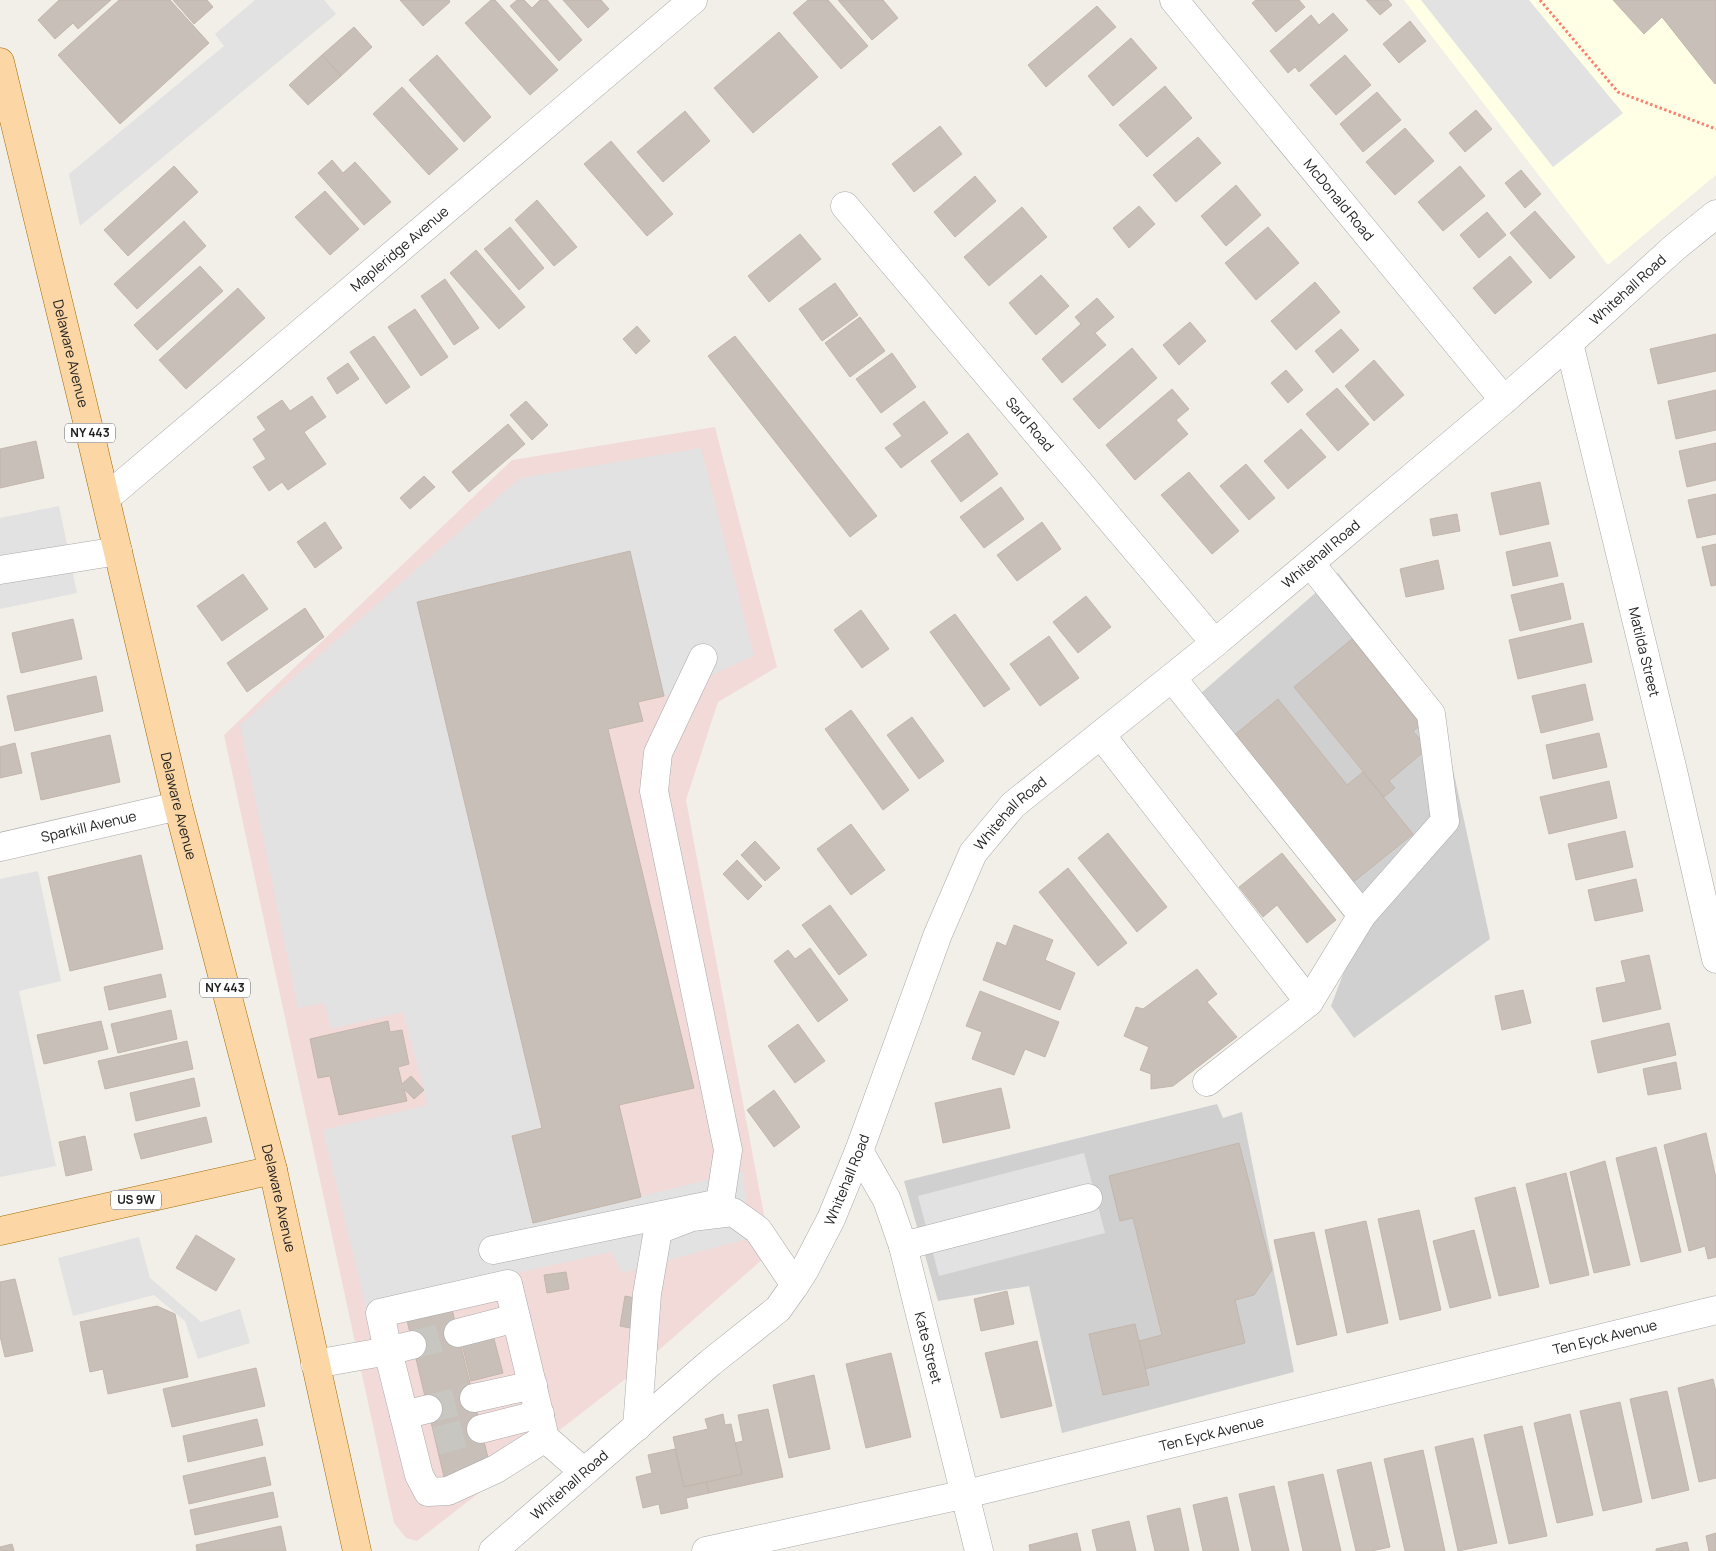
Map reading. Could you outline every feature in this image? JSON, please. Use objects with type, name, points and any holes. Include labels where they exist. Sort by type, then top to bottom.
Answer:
[{"type":"main road","name":"Delaware Avenue","points":[[0,62],[106,498],[178,806],[273,1170],[357,1551]]},
{"type":"main road","name":"US 9W","points":[[0,1232],[273,1170]]},
{"type":"street","name":"Mapleridge Avenue","points":[[106,498],[693,0]]},
{"type":"street","name":"McDonald Road","points":[[1174,0],[1504,400]]},
{"type":"street","name":"Sard Road","points":[[845,206],[1215,643]]},
{"type":"street","name":"Whitehall Road","points":[[493,1551],[710,1363],[778,1309],[796,1285],[831,1219],[859,1151],[938,934],[973,853],[1013,805],[1215,643],[1504,400],[1674,248],[1716,214]]},
{"type":"street","name":"Matilda Street","points":[[1569,343],[1673,771],[1716,959]]},
{"type":"street","points":[[0,570],[118,551]]},
{"type":"street","points":[[1207,1082],[1309,1002],[1362,916],[1446,821],[1431,714],[1310,563]]},
{"type":"street","points":[[637,1427],[647,1294],[658,1230],[691,1213],[720,1203],[728,1150],[654,790],[658,753],[703,658]]},
{"type":"street","points":[[1172,678],[1362,916]]},
{"type":"street","points":[[1101,735],[1309,1002]]},
{"type":"street","name":"Sparkill Avenue","points":[[0,847],[178,806]]},
{"type":"street","name":"Kate Street","points":[[859,1151],[887,1200],[903,1246],[979,1551]]},
{"type":"street","points":[[903,1246],[1088,1198]]},
{"type":"street","points":[[493,1250],[691,1213],[733,1212],[758,1230],[796,1285]]},
{"type":"street","points":[[542,1426],[496,1469],[448,1492],[428,1492],[419,1475],[424,1443],[400,1348],[380,1313],[508,1284],[542,1426],[584,1472]]},
{"type":"street","name":"Ten Eyck Avenue","points":[[706,1551],[966,1494],[1716,1310]]},
{"type":"street","points":[[458,1333],[516,1318]]},
{"type":"street","points":[[316,1364],[400,1348]]},
{"type":"street","points":[[474,1398],[533,1385]]},
{"type":"street","points":[[481,1429],[542,1426]]},
{"type":"path","points":[[1540,0],[1618,92],[1716,129]]},
{"type":"shaded area","points":[[255,0],[324,0],[336,14],[80,226],[69,174],[224,46],[215,34]]},
{"type":"shaded area","points":[[1404,0],[1716,0],[1716,175],[1608,265]]},
{"type":"shaded area","points":[[1421,0],[1529,0],[1623,113],[1553,167]]},
{"type":"shaded area","points":[[715,427],[777,667],[718,702],[686,800],[771,1252],[628,1377],[417,1541],[406,1538],[394,1523],[224,735],[512,460]]},
{"type":"shaded area","points":[[701,448],[754,656],[664,696],[630,551],[417,602],[542,1128],[512,1136],[533,1223],[743,1171],[750,1238],[622,1273],[611,1252],[366,1307],[323,1130],[428,1105],[403,1012],[331,1029],[324,1003],[298,1008],[240,725],[520,478]]},
{"type":"shaded area","points":[[59,506],[77,593],[0,609],[0,518]]},
{"type":"shaded area","points":[[1338,573],[1438,701],[1490,939],[1354,1038],[1331,1006],[1358,935],[1183,709]]},
{"type":"shaded area","points":[[38,871],[61,981],[19,991],[56,1166],[0,1177],[0,879]]},
{"type":"shaded area","points":[[1217,1104],[1223,1118],[1242,1112],[1294,1372],[1062,1433],[1029,1286],[938,1301],[904,1181]]},
{"type":"shaded area","points":[[1084,1153],[1105,1233],[939,1276],[918,1196]]},
{"type":"shaded area","points":[[139,1237],[150,1278],[201,1322],[240,1309],[250,1343],[198,1359],[185,1321],[154,1295],[73,1316],[58,1258]]},
{"type":"building","points":[[59,0],[111,0],[78,29],[73,23],[55,39],[38,20]]},
{"type":"building","points":[[119,0],[170,0],[209,43],[120,124],[58,55]]},
{"type":"building","points":[[173,0],[207,0],[213,7],[194,24]]},
{"type":"building","points":[[400,0],[449,0],[450,2],[423,26]]},
{"type":"building","points":[[491,0],[495,0],[558,70],[530,95],[465,23]]},
{"type":"building","points":[[517,0],[524,0],[532,8],[540,0],[547,0],[582,40],[559,61],[510,6]]},
{"type":"building","points":[[563,0],[601,0],[609,9],[588,28]]},
{"type":"building","points":[[808,0],[828,0],[868,46],[841,69],[793,13]]},
{"type":"building","points":[[838,0],[883,0],[898,18],[872,40]]},
{"type":"building","points":[[1256,0],[1299,0],[1305,7],[1276,32],[1252,3]]},
{"type":"building","points":[[1366,0],[1388,0],[1392,5],[1380,15]]},
{"type":"building","points":[[1613,0],[1716,0],[1716,83],[1662,17],[1644,34]]},
{"type":"building","points":[[1097,6],[1116,27],[1046,87],[1028,65]]},
{"type":"building","points":[[1333,13],[1348,30],[1299,72],[1295,67],[1288,73],[1270,51],[1311,15],[1319,25]]},
{"type":"building","points":[[1410,21],[1426,41],[1399,63],[1383,44]]},
{"type":"building","points":[[354,27],[372,47],[341,76],[322,55]]},
{"type":"building","points":[[779,32],[818,77],[753,133],[714,88]]},
{"type":"building","points":[[1131,38],[1157,68],[1113,106],[1088,76]]},
{"type":"building","points":[[322,55],[341,76],[308,105],[289,85]]},
{"type":"building","points":[[437,55],[491,117],[464,142],[409,80]]},
{"type":"building","points":[[1345,55],[1371,85],[1336,115],[1310,85]]},
{"type":"building","points":[[1165,86],[1192,118],[1147,157],[1119,125]]},
{"type":"building","points":[[402,87],[458,149],[429,175],[373,114]]},
{"type":"building","points":[[1377,92],[1401,120],[1363,152],[1340,124]]},
{"type":"building","points":[[1476,110],[1492,129],[1465,152],[1449,133]]},
{"type":"building","points":[[685,111],[710,141],[663,182],[637,152]]},
{"type":"building","points":[[940,126],[962,154],[914,192],[892,164]]},
{"type":"building","points":[[1405,128],[1434,161],[1395,195],[1366,162]]},
{"type":"building","points":[[1198,137],[1221,163],[1176,202],[1153,175]]},
{"type":"building","points":[[611,141],[673,214],[647,236],[584,164]]},
{"type":"building","points":[[332,160],[343,173],[355,162],[391,202],[364,225],[318,173]]},
{"type":"building","points":[[174,166],[198,192],[128,256],[104,230]]},
{"type":"building","points":[[1460,166],[1485,196],[1443,231],[1418,202]]},
{"type":"building","points":[[1521,170],[1541,194],[1525,208],[1505,183]]},
{"type":"building","points":[[975,176],[996,201],[955,237],[934,212]]},
{"type":"building","points":[[1236,185],[1261,215],[1226,246],[1201,216]]},
{"type":"building","points":[[325,191],[359,229],[330,255],[295,217]]},
{"type":"building","points":[[537,200],[577,247],[554,266],[515,220]]},
{"type":"building","points":[[1139,206],[1155,224],[1129,248],[1113,228]]},
{"type":"building","points":[[1022,207],[1047,237],[989,286],[964,257]]},
{"type":"building","points":[[1535,211],[1575,257],[1550,279],[1510,233]]},
{"type":"building","points":[[1487,212],[1506,235],[1479,258],[1460,235]]},
{"type":"building","points":[[184,221],[206,246],[137,309],[114,284]]},
{"type":"building","points":[[510,227],[544,268],[519,290],[484,249]]},
{"type":"building","points":[[1268,227],[1299,263],[1256,300],[1225,263]]},
{"type":"building","points":[[800,234],[821,259],[769,302],[748,276]]},
{"type":"building","points":[[476,250],[525,307],[499,329],[450,273]]},
{"type":"building","points":[[1510,256],[1532,282],[1495,314],[1473,288]]},
{"type":"building","points":[[200,266],[223,291],[157,350],[134,325]]},
{"type":"building","points":[[1041,275],[1069,306],[1036,335],[1009,303]]},
{"type":"building","points":[[445,279],[479,328],[454,345],[421,296]]},
{"type":"building","points":[[1315,282],[1340,312],[1296,350],[1271,321]]},
{"type":"building","points":[[835,283],[858,315],[822,341],[799,309]]},
{"type":"building","points":[[238,288],[265,318],[186,389],[159,360]]},
{"type":"building","points":[[1097,298],[1114,317],[1095,333],[1106,345],[1062,383],[1042,359],[1081,324],[1075,317]]},
{"type":"building","points":[[415,309],[448,357],[421,376],[388,327]]},
{"type":"building","points":[[860,317],[885,351],[850,377],[825,343]]},
{"type":"building","points":[[1190,322],[1206,341],[1179,365],[1163,345]]},
{"type":"building","points":[[637,326],[650,341],[636,354],[623,339]]},
{"type":"building","points":[[1341,329],[1359,350],[1333,373],[1315,351]]},
{"type":"building","points":[[1716,334],[1716,371],[1658,384],[1650,349]]},
{"type":"building","points":[[374,336],[410,387],[386,404],[350,352]]},
{"type":"building","points":[[735,336],[877,516],[850,537],[708,356]]},
{"type":"building","points":[[1132,348],[1157,378],[1099,429],[1073,399]]},
{"type":"building","points":[[892,353],[916,387],[881,413],[856,379]]},
{"type":"building","points":[[1374,360],[1404,395],[1374,421],[1345,386]]},
{"type":"building","points":[[348,363],[359,379],[337,394],[327,378]]},
{"type":"building","points":[[1286,370],[1303,390],[1288,403],[1271,383]]},
{"type":"building","points":[[1337,388],[1369,424],[1338,451],[1306,414]]},
{"type":"building","points":[[1172,389],[1189,409],[1176,420],[1188,434],[1135,480],[1106,445]]},
{"type":"building","points":[[1716,390],[1716,430],[1676,439],[1668,401]]},
{"type":"building","points":[[312,396],[326,417],[304,432],[326,464],[288,490],[282,482],[269,491],[253,467],[266,459],[253,439],[266,430],[257,417],[282,400],[290,411]]},
{"type":"building","points":[[526,401],[548,425],[532,440],[510,415]]},
{"type":"building","points":[[924,401],[948,433],[901,468],[885,448],[902,436],[893,424]]},
{"type":"building","points":[[508,424],[525,444],[469,492],[452,472]]},
{"type":"building","points":[[1301,429],[1326,457],[1288,489],[1264,461]]},
{"type":"building","points":[[968,433],[998,474],[961,502],[931,461]]},
{"type":"building","points":[[36,441],[44,478],[0,488],[0,449]]},
{"type":"building","points":[[1716,443],[1716,480],[1687,487],[1679,451]]},
{"type":"building","points":[[1246,464],[1275,498],[1249,520],[1220,486]]},
{"type":"building","points":[[1189,472],[1239,531],[1212,554],[1161,495]]},
{"type":"building","points":[[424,476],[435,487],[410,509],[400,498]]},
{"type":"building","points":[[1540,482],[1549,524],[1500,535],[1491,493]]},
{"type":"building","points":[[1001,487],[1024,519],[984,548],[960,517]]},
{"type":"building","points":[[1716,494],[1716,534],[1697,538],[1688,500]]},
{"type":"building","points":[[1457,514],[1460,531],[1433,536],[1430,519]]},
{"type":"building","points":[[325,522],[342,548],[315,568],[297,542]]},
{"type":"building","points":[[1042,522],[1061,549],[1017,581],[997,555]]},
{"type":"building","points":[[1550,542],[1558,576],[1513,586],[1506,552]]},
{"type":"building","points":[[1716,544],[1716,585],[1711,586],[1702,547]]},
{"type":"building","points":[[630,551],[664,696],[638,702],[643,721],[608,729],[694,1088],[619,1105],[641,1197],[533,1223],[512,1136],[542,1128],[417,602]]},
{"type":"building","points":[[1438,560],[1444,589],[1406,597],[1400,569]]},
{"type":"building","points":[[243,574],[268,609],[222,641],[197,606]]},
{"type":"building","points":[[1563,583],[1571,619],[1520,631],[1511,595]]},
{"type":"building","points":[[1086,596],[1111,627],[1078,653],[1053,622]]},
{"type":"building","points":[[305,608],[324,637],[247,692],[227,663]]},
{"type":"building","points":[[861,610],[889,649],[862,668],[834,630]]},
{"type":"building","points":[[955,614],[1010,689],[984,707],[930,632]]},
{"type":"building","points":[[73,619],[82,659],[21,673],[12,633]]},
{"type":"building","points":[[1583,623],[1592,662],[1518,679],[1509,640]]},
{"type":"building","points":[[1049,636],[1079,678],[1040,706],[1010,664]]},
{"type":"building","points":[[1352,639],[1421,725],[1413,731],[1427,749],[1389,781],[1395,788],[1384,797],[1294,687]]},
{"type":"building","points":[[96,676],[103,711],[15,731],[7,696]]},
{"type":"building","points":[[1585,684],[1593,720],[1541,733],[1532,696]]},
{"type":"building","points":[[1278,699],[1347,785],[1363,772],[1413,834],[1351,884],[1232,737]]},
{"type":"building","points":[[851,710],[909,790],[883,810],[825,729]]},
{"type":"building","points":[[912,717],[944,761],[919,779],[887,735]]},
{"type":"building","points":[[1599,733],[1607,767],[1553,779],[1546,745]]},
{"type":"building","points":[[110,735],[120,782],[41,800],[31,753]]},
{"type":"building","points":[[15,743],[22,773],[0,778],[0,747]]},
{"type":"building","points":[[1609,781],[1617,818],[1549,834],[1540,797]]},
{"type":"building","points":[[851,824],[885,870],[851,895],[817,849]]},
{"type":"building","points":[[1625,831],[1633,867],[1576,880],[1568,844]]},
{"type":"building","points":[[1108,833],[1167,907],[1137,932],[1078,858]]},
{"type":"building","points":[[755,841],[780,868],[765,881],[741,855]]},
{"type":"building","points":[[1282,853],[1336,920],[1307,943],[1277,905],[1263,917],[1239,887]]},
{"type":"building","points":[[141,855],[163,949],[70,971],[48,877]]},
{"type":"building","points":[[737,860],[762,886],[748,900],[723,874]]},
{"type":"building","points":[[1068,868],[1127,943],[1098,966],[1039,892]]},
{"type":"building","points":[[1636,879],[1643,911],[1595,921],[1588,890]]},
{"type":"building","points":[[830,905],[867,955],[839,975],[802,925]]},
{"type":"building","points":[[1014,925],[1053,940],[1045,960],[1075,973],[1060,1010],[983,980],[997,942],[1006,946]]},
{"type":"building","points":[[810,948],[848,1000],[818,1022],[774,961],[788,950],[795,959]]},
{"type":"building","points":[[1649,955],[1661,1009],[1603,1022],[1596,988],[1626,982],[1621,961]]},
{"type":"building","points":[[1197,969],[1217,994],[1207,1002],[1237,1037],[1173,1086],[1151,1089],[1151,1074],[1140,1070],[1149,1047],[1124,1036],[1136,1007],[1143,1009]]},
{"type":"building","points":[[161,974],[166,997],[109,1010],[104,987]]},
{"type":"building","points":[[1523,990],[1531,1023],[1502,1030],[1495,996]]},
{"type":"building","points":[[980,991],[1059,1022],[1045,1057],[1025,1049],[1014,1075],[972,1059],[982,1032],[966,1026]]},
{"type":"building","points":[[171,1010],[177,1039],[118,1053],[111,1024]]},
{"type":"building","points":[[101,1021],[108,1049],[44,1064],[37,1035]]},
{"type":"building","points":[[388,1021],[390,1032],[402,1030],[409,1064],[398,1067],[402,1084],[411,1076],[424,1090],[414,1099],[404,1089],[407,1101],[339,1115],[330,1076],[318,1078],[310,1039]]},
{"type":"building","points":[[1669,1023],[1676,1055],[1598,1073],[1591,1041]]},
{"type":"building","points":[[798,1024],[825,1061],[795,1083],[768,1046]]},
{"type":"building","points":[[187,1041],[193,1069],[105,1089],[98,1061]]},
{"type":"building","points":[[1676,1062],[1681,1089],[1648,1095],[1643,1069]]},
{"type":"building","points":[[194,1078],[200,1106],[136,1121],[130,1093]]},
{"type":"building","points":[[1001,1088],[1010,1128],[943,1143],[935,1103]]},
{"type":"building","points":[[774,1090],[800,1127],[774,1147],[747,1110]]},
{"type":"building","points":[[206,1117],[212,1142],[141,1159],[134,1134]]},
{"type":"building","points":[[1706,1133],[1716,1178],[1716,1257],[1708,1259],[1705,1246],[1689,1251],[1664,1145]]},
{"type":"building","points":[[85,1136],[92,1170],[66,1176],[59,1142]]},
{"type":"building","points":[[1239,1143],[1272,1270],[1254,1295],[1235,1300],[1245,1343],[1145,1369],[1139,1341],[1162,1335],[1133,1218],[1120,1221],[1109,1176]]},
{"type":"building","points":[[1656,1147],[1681,1252],[1641,1262],[1616,1158]]},
{"type":"building","points":[[1605,1161],[1630,1265],[1594,1273],[1570,1172]]},
{"type":"building","points":[[1566,1173],[1589,1275],[1550,1284],[1526,1184]]},
{"type":"building","points":[[1515,1187],[1539,1287],[1499,1296],[1475,1198]]},
{"type":"building","points":[[1419,1210],[1441,1310],[1400,1320],[1378,1219]]},
{"type":"building","points":[[1366,1221],[1388,1323],[1347,1333],[1325,1230]]},
{"type":"building","points":[[1474,1230],[1491,1298],[1450,1308],[1433,1241]]},
{"type":"building","points":[[1314,1232],[1337,1335],[1297,1345],[1274,1240]]},
{"type":"building","points":[[196,1235],[235,1259],[216,1291],[176,1268]]},
{"type":"building","points":[[566,1272],[569,1289],[547,1293],[544,1275]]},
{"type":"building","points":[[15,1279],[33,1351],[5,1357],[0,1336],[0,1282]]},
{"type":"building","points":[[1007,1291],[1014,1324],[981,1331],[974,1299]]},
{"type":"building","points":[[625,1296],[635,1298],[630,1328],[620,1326]]},
{"type":"building","points":[[450,1301],[490,1466],[444,1477],[405,1312]]},
{"type":"building","points":[[157,1306],[175,1314],[188,1377],[108,1394],[103,1369],[90,1372],[80,1322]]},
{"type":"building","points":[[1135,1324],[1149,1385],[1103,1395],[1089,1334]]},
{"type":"building","points":[[493,1335],[503,1373],[471,1381],[462,1344]]},
{"type":"building","points":[[1037,1341],[1052,1406],[1001,1418],[985,1353]]},
{"type":"building","points":[[891,1353],[911,1437],[866,1448],[846,1364]]},
{"type":"building","points":[[256,1368],[265,1406],[172,1427],[163,1389]]},
{"type":"building","points":[[814,1375],[830,1449],[789,1458],[773,1385]]},
{"type":"building","points":[[1713,1379],[1716,1392],[1716,1478],[1699,1482],[1678,1388]]},
{"type":"building","points":[[1667,1391],[1689,1490],[1652,1499],[1630,1399]]},
{"type":"building","points":[[1620,1402],[1642,1502],[1603,1511],[1580,1411]]},
{"type":"building","points":[[768,1409],[783,1477],[709,1493],[706,1482],[742,1474],[735,1443],[743,1441],[738,1415]]},
{"type":"building","points":[[723,1414],[725,1425],[731,1424],[742,1474],[684,1487],[673,1437],[708,1429],[705,1419]]},
{"type":"building","points":[[1570,1414],[1593,1515],[1557,1523],[1534,1423]]},
{"type":"building","points":[[257,1419],[263,1445],[188,1462],[183,1436]]},
{"type":"building","points":[[1522,1426],[1547,1536],[1509,1544],[1484,1435]]},
{"type":"building","points":[[1473,1438],[1497,1543],[1458,1551],[1435,1447]]},
{"type":"building","points":[[675,1449],[684,1487],[706,1482],[709,1493],[686,1498],[688,1508],[661,1514],[659,1504],[643,1508],[636,1477],[652,1473],[648,1455]]},
{"type":"building","points":[[1423,1450],[1445,1551],[1405,1551],[1384,1459]]},
{"type":"building","points":[[265,1457],[271,1485],[189,1504],[183,1476]]},
{"type":"building","points":[[1371,1462],[1390,1547],[1372,1551],[1356,1551],[1337,1470]]},
{"type":"building","points":[[1323,1474],[1341,1551],[1303,1551],[1288,1482]]},
{"type":"building","points":[[1274,1486],[1289,1551],[1252,1551],[1239,1494]]},
{"type":"building","points":[[273,1492],[278,1517],[195,1535],[190,1510]]},
{"type":"building","points":[[1227,1497],[1239,1551],[1203,1551],[1193,1505]]},
{"type":"building","points":[[1180,1508],[1189,1551],[1155,1551],[1147,1516]]},
{"type":"building","points":[[1129,1521],[1136,1551],[1097,1551],[1092,1530]]},
{"type":"building","points":[[281,1526],[286,1551],[197,1551],[196,1545]]},
{"type":"building","points":[[1077,1533],[1081,1551],[1030,1551],[1029,1545]]},
{"type":"building","points":[[1716,1533],[1716,1551],[1709,1551],[1706,1536]]},
{"type":"building","points":[[1687,1542],[1689,1551],[1656,1551],[1656,1549]]},
{"type":"building","points":[[12,1544],[14,1551],[0,1551],[0,1547]]},
{"type":"tunnel","points":[[412,1345],[458,1333]]},
{"type":"tunnel","points":[[428,1409],[474,1398]]},
{"type":"tunnel","points":[[436,1441],[481,1429]]}]
